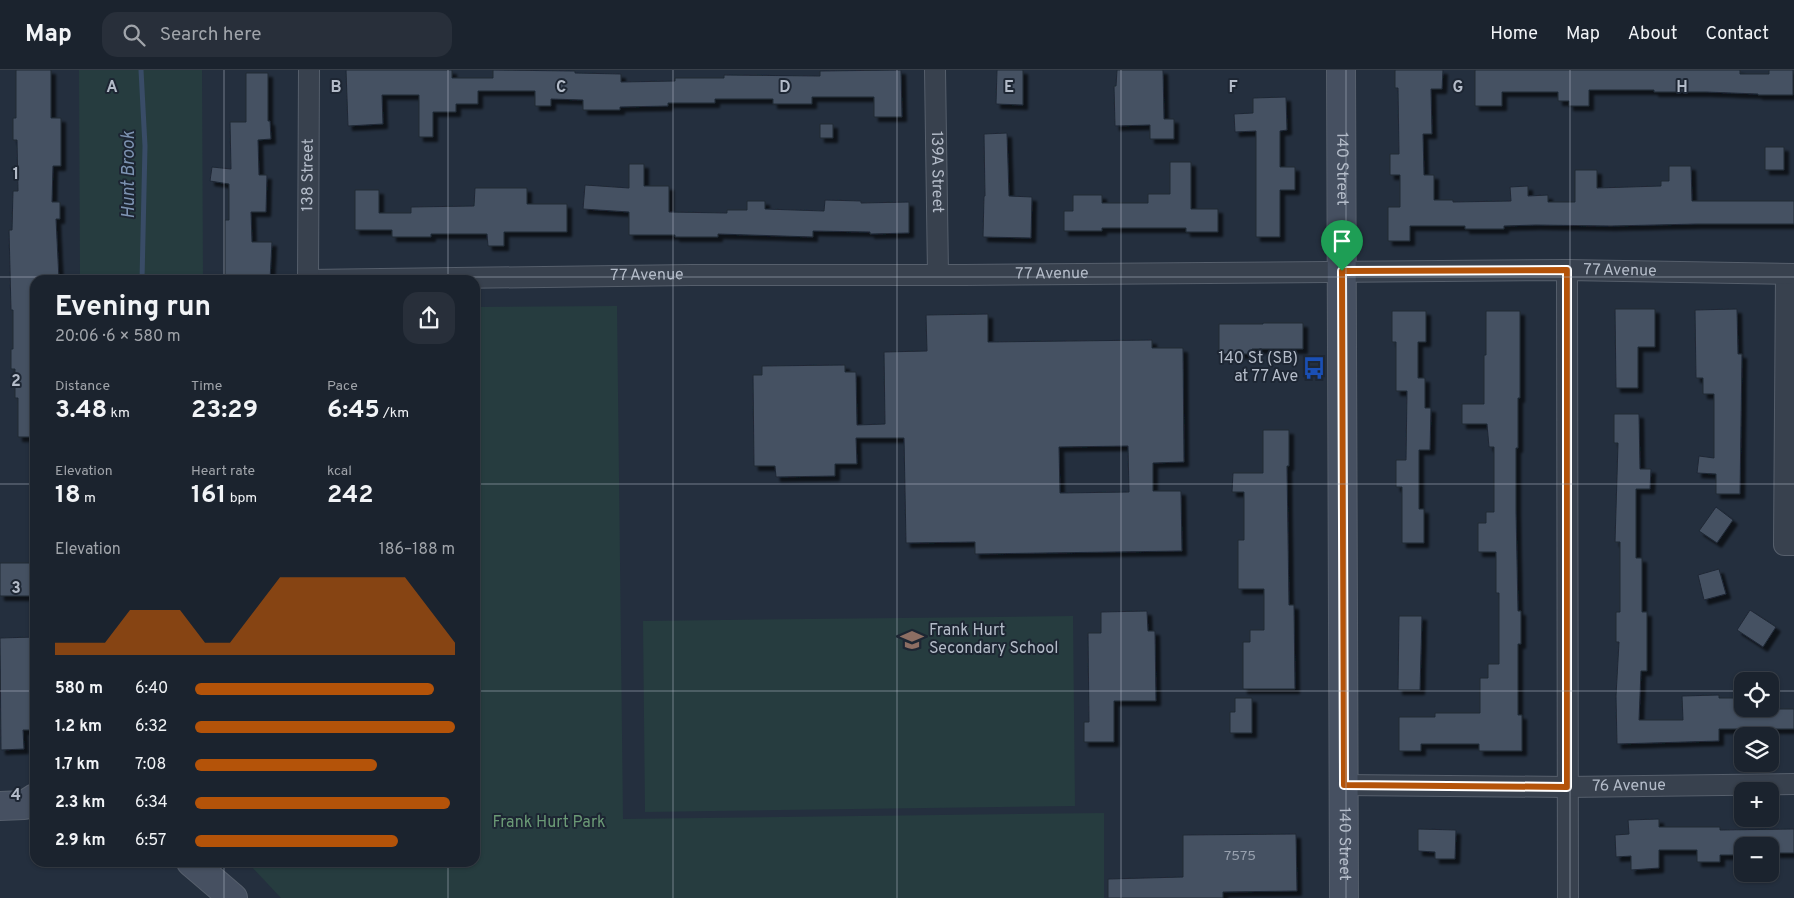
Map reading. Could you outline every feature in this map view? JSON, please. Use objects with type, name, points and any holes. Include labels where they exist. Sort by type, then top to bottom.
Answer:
[{"type":"main road","name":"140 Street","points":[[1341,70],[1344,898]]},
{"type":"main road","points":[[0,792],[30,793]]},
{"type":"main road","points":[[0,806],[24,805],[30,801]]},
{"type":"main road","points":[[0,818],[30,820]]},
{"type":"main road","points":[[197,867],[233,898]]},
{"type":"street","name":"138 Street","points":[[308,275],[309,70]]},
{"type":"street","name":"139A Street","points":[[935,70],[938,274]]},
{"type":"street","name":"77 Avenue","points":[[480,278],[1567,270],[1790,274]]},
{"type":"street","points":[[1567,270],[1568,898]]},
{"type":"street","points":[[1790,274],[1784,545],[1794,545]]},
{"type":"street","name":"76 Avenue","points":[[1344,785],[1567,787],[1794,784]]},
{"type":"green space","points":[[79,70],[202,70],[203,275],[80,275]]},
{"type":"green space","name":"Frank Hurt Park","points":[[617,306],[623,819],[1104,813],[1104,898],[281,898],[252,867],[480,867],[480,307]]},
{"type":"green space","points":[[1073,616],[1075,806],[645,812],[643,621]]},
{"type":"building","points":[[16,70],[51,70],[51,118],[61,118],[61,166],[53,166],[52,202],[60,202],[60,219],[56,219],[59,275],[30,275],[30,437],[18,437],[18,398],[15,398],[15,369],[11,369],[13,310],[11,310],[9,230],[12,230],[13,191],[18,191],[17,140],[13,140],[13,118],[16,118]]},
{"type":"building","points":[[346,70],[452,70],[452,78],[493,78],[493,70],[575,71],[575,73],[621,74],[621,82],[675,81],[675,78],[724,78],[724,75],[820,76],[820,71],[901,70],[902,117],[874,117],[874,97],[812,97],[812,104],[773,104],[773,99],[715,99],[715,103],[668,103],[668,106],[620,107],[620,110],[583,110],[583,100],[551,99],[551,106],[535,106],[535,91],[478,91],[478,104],[456,104],[456,112],[433,112],[433,137],[419,137],[419,95],[382,95],[383,124],[348,126]]},
{"type":"building","points":[[997,70],[1023,70],[1023,105],[996,104]]},
{"type":"building","points":[[1117,70],[1163,70],[1164,119],[1174,119],[1174,139],[1150,139],[1150,125],[1115,126],[1114,86],[1116,86]]},
{"type":"building","points":[[1395,70],[1443,70],[1442,89],[1431,89],[1432,134],[1423,134],[1424,175],[1434,175],[1434,200],[1453,200],[1453,202],[1511,201],[1510,187],[1528,186],[1528,196],[1548,195],[1548,202],[1575,202],[1575,170],[1597,170],[1597,188],[1661,186],[1661,181],[1669,181],[1669,166],[1691,166],[1692,201],[1794,201],[1794,224],[1536,225],[1504,226],[1504,229],[1465,229],[1465,226],[1410,226],[1410,241],[1388,241],[1388,207],[1400,207],[1400,175],[1390,175],[1390,154],[1399,154],[1398,88],[1395,88]]},
{"type":"building","points":[[1475,70],[1740,70],[1740,74],[1769,74],[1769,70],[1793,70],[1793,95],[1654,92],[1654,90],[1589,90],[1589,106],[1569,106],[1569,101],[1558,101],[1558,92],[1502,92],[1502,106],[1475,106]]},
{"type":"building","points":[[246,73],[268,73],[268,121],[270,121],[271,139],[258,140],[259,175],[267,175],[266,212],[251,212],[252,242],[272,242],[270,275],[225,275],[225,220],[229,220],[229,184],[210,181],[212,167],[231,169],[230,122],[246,122]]},
{"type":"building","points":[[1286,97],[1287,130],[1280,131],[1280,167],[1295,167],[1295,190],[1280,190],[1280,237],[1256,237],[1256,131],[1235,132],[1234,114],[1253,113],[1253,98]]},
{"type":"building","points":[[820,124],[833,124],[833,138],[820,138]]},
{"type":"building","points":[[1007,133],[1009,196],[1032,197],[1031,238],[983,237],[985,196],[984,134]]},
{"type":"building","points":[[1765,147],[1784,147],[1784,170],[1765,170]]},
{"type":"building","points":[[1170,162],[1191,162],[1191,209],[1218,209],[1218,232],[1186,232],[1186,228],[1102,228],[1102,231],[1064,231],[1064,211],[1073,211],[1073,195],[1102,195],[1102,203],[1148,203],[1148,194],[1170,194]]},
{"type":"building","points":[[629,164],[644,164],[644,186],[669,186],[669,212],[727,213],[727,210],[747,210],[747,201],[765,201],[765,209],[824,211],[825,200],[861,201],[861,203],[909,202],[909,233],[870,234],[870,232],[813,231],[813,237],[718,234],[718,237],[629,235],[629,212],[583,209],[585,185],[629,188]]},
{"type":"building","points":[[475,188],[527,188],[527,204],[567,204],[567,232],[504,232],[504,246],[488,246],[487,234],[431,234],[431,237],[392,237],[392,230],[355,230],[355,190],[379,190],[379,213],[411,213],[411,207],[474,206]]},
{"type":"building","points":[[1615,309],[1655,309],[1655,347],[1638,347],[1638,388],[1616,388]]},
{"type":"building","points":[[1737,309],[1738,354],[1742,354],[1740,494],[1716,494],[1716,474],[1697,473],[1699,456],[1714,458],[1714,394],[1703,394],[1703,378],[1696,378],[1695,310]]},
{"type":"building","points":[[1392,311],[1426,311],[1426,342],[1418,342],[1418,378],[1425,378],[1425,408],[1431,408],[1430,450],[1419,450],[1419,509],[1424,509],[1424,543],[1402,543],[1402,487],[1396,487],[1396,460],[1406,460],[1407,391],[1396,391],[1396,342],[1392,342]]},
{"type":"building","points":[[1486,311],[1520,311],[1520,398],[1518,398],[1518,448],[1516,448],[1516,511],[1518,611],[1521,611],[1521,644],[1518,644],[1518,715],[1522,715],[1522,751],[1479,751],[1479,744],[1421,744],[1421,751],[1399,751],[1399,717],[1435,717],[1435,713],[1480,713],[1480,678],[1488,678],[1488,664],[1499,664],[1499,593],[1496,593],[1496,552],[1478,552],[1478,523],[1486,523],[1486,512],[1494,512],[1494,447],[1489,447],[1487,424],[1462,424],[1462,404],[1484,404]]},
{"type":"building","points":[[988,314],[988,342],[1152,340],[1152,348],[1183,348],[1184,462],[1153,463],[1153,491],[1181,491],[1182,551],[975,554],[975,542],[906,543],[904,438],[856,438],[857,464],[835,464],[835,476],[776,477],[775,466],[754,466],[753,375],[762,375],[762,366],[845,365],[845,372],[856,372],[857,425],[885,424],[884,352],[927,351],[926,315]],"holes":[[[1128,446],[1129,492],[1060,493],[1059,447]]]},
{"type":"building","points":[[1303,323],[1303,349],[1252,349],[1252,354],[1219,354],[1219,324]]},
{"type":"building","points":[[1614,414],[1639,414],[1640,469],[1651,469],[1650,489],[1636,489],[1636,558],[1642,558],[1642,612],[1647,612],[1647,671],[1641,671],[1639,720],[1683,720],[1682,696],[1719,695],[1719,698],[1734,698],[1734,717],[1779,717],[1779,709],[1794,709],[1794,729],[1734,727],[1734,729],[1719,729],[1719,741],[1617,744],[1616,696],[1619,642],[1616,642],[1616,612],[1620,612],[1620,542],[1615,542],[1618,443],[1614,443]]},
{"type":"building","points":[[1263,430],[1289,430],[1289,466],[1287,466],[1289,605],[1294,605],[1295,689],[1243,689],[1243,642],[1250,642],[1250,630],[1264,630],[1264,589],[1238,589],[1238,540],[1244,540],[1244,492],[1232,492],[1233,473],[1263,473]]},
{"type":"building","points":[[1716,507],[1733,520],[1717,543],[1699,531]]},
{"type":"building","points":[[0,563],[30,563],[30,596],[0,596]]},
{"type":"building","points":[[1719,569],[1726,594],[1704,600],[1698,575]]},
{"type":"building","points":[[1750,610],[1776,627],[1763,647],[1737,630]]},
{"type":"building","points":[[1147,611],[1148,631],[1155,631],[1156,701],[1114,701],[1114,742],[1084,742],[1084,722],[1089,722],[1088,633],[1101,633],[1101,612]]},
{"type":"building","points":[[1399,616],[1422,616],[1420,690],[1398,690]]},
{"type":"building","points":[[30,637],[30,730],[23,730],[24,749],[1,750],[0,638]]},
{"type":"building","points":[[1235,698],[1252,698],[1252,733],[1230,733],[1230,712],[1235,712]]},
{"type":"building","points":[[1659,819],[1659,827],[1720,827],[1720,830],[1794,829],[1794,853],[1779,853],[1779,837],[1734,837],[1734,855],[1720,855],[1720,862],[1697,862],[1697,850],[1659,850],[1659,868],[1631,870],[1631,856],[1616,857],[1615,835],[1629,834],[1628,820]]},
{"type":"building","points":[[1418,829],[1456,830],[1455,859],[1435,859],[1435,852],[1418,851]]},
{"type":"building","points":[[1296,834],[1297,891],[1223,892],[1223,898],[1108,898],[1108,879],[1183,877],[1183,835]]},
{"type":"waterway","name":"Hunt Brook","points":[[141,70],[145,146],[142,275]]},
{"type":"place","name":"140 St (SB) at 77 Ave","points":[[1314,368]]},
{"type":"place","name":"Frank Hurt Secondary School","points":[[912,640]]},
{"type":"route","points":[[1567,270],[1567,787],[1344,785],[1342,271],[1567,270]]}]
